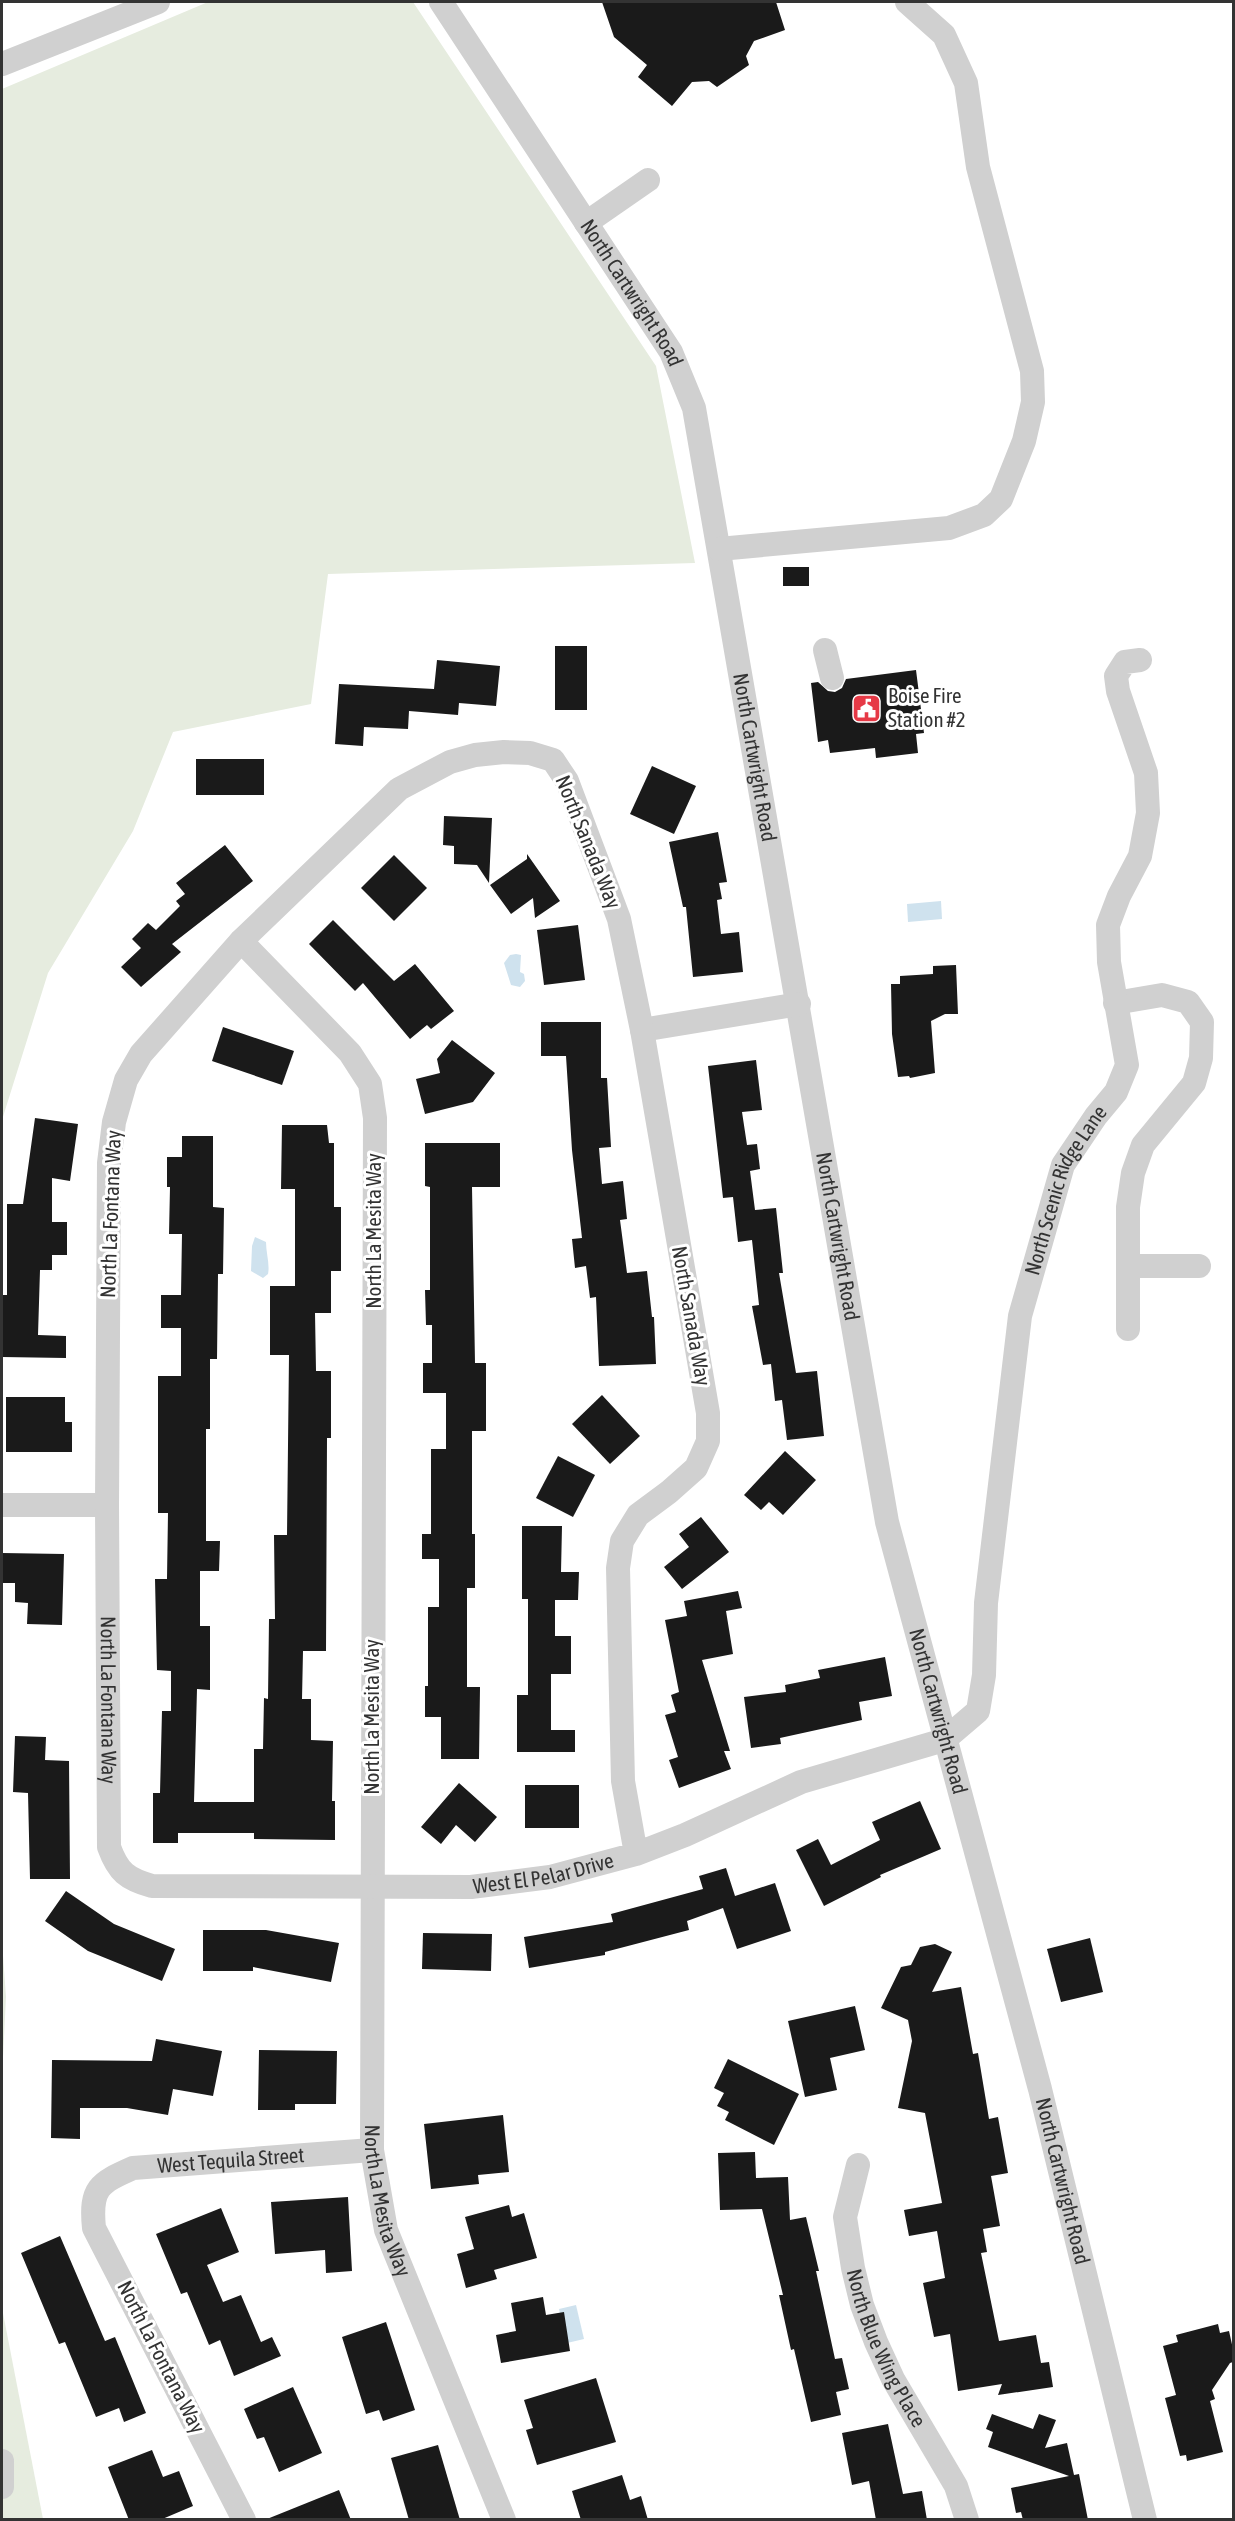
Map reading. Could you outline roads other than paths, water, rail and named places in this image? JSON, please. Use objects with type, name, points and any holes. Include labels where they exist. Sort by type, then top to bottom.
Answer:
[{"type":"street","points":[[2,64],[158,2]]},
{"type":"street","name":"North Cartwright Road","points":[[441,2],[671,352],[694,408],[887,1522],[1040,2089],[1145,2520]]},
{"type":"street","points":[[719,549],[949,528],[984,515],[1001,499],[1024,441],[1033,402],[1032,371],[978,167],[966,83],[944,35],[907,2]]},
{"type":"street","points":[[586,223],[648,180]]},
{"type":"street","points":[[825,650],[832,678]]},
{"type":"street","name":"North Scenic Ridge Lane","points":[[944,1740],[978,1711],[984,1675],[986,1603],[1020,1316],[1063,1165],[1096,1116],[1116,1092],[1126,1065],[1109,962],[1108,925],[1119,896],[1140,856],[1148,813],[1146,773],[1118,691],[1116,676],[1125,662],[1140,660]]},
{"type":"street","name":"North La Fontana Way","points":[[124,1874],[114,1863],[109,1847],[107,1505],[109,1163],[114,1122],[126,1080],[141,1054],[241,941],[399,789],[423,774],[450,762],[504,752],[530,753],[553,760]]},
{"type":"street","name":"North Sanada Way","points":[[553,760],[567,781],[619,920],[642,1030],[708,1413],[708,1441],[696,1468],[638,1515],[622,1540],[618,1568],[622,1780],[636,1854]]},
{"type":"street","name":"North La Mesita Way","points":[[241,941],[350,1053],[370,1084],[375,1118],[372,2150],[386,2230],[504,2520]]},
{"type":"street","points":[[1115,1003],[1161,995],[1188,1002],[1202,1022],[1201,1058],[1194,1083],[1143,1145],[1133,1173],[1128,1207],[1128,1329]]},
{"type":"street","points":[[642,1030],[799,1004]]},
{"type":"street","points":[[1128,1266],[1199,1266]]},
{"type":"street","points":[[2,1506],[107,1505]]},
{"type":"street","name":"West El Pelar Drive","points":[[124,1874],[152,1886],[471,1887],[550,1878],[636,1854],[685,1835],[801,1782],[944,1740]]},
{"type":"street","name":"West Tequila Street","points":[[96,2191],[111,2178],[134,2168],[372,2150]]},
{"type":"street","name":"North Blue Wing Place","points":[[858,2164],[845,2217],[853,2268],[862,2305],[892,2379],[956,2487],[967,2520]]},
{"type":"street","name":"North La Fontana Way","points":[[96,2191],[93,2210],[94,2228],[244,2520]]},
{"type":"street","points":[[2,2461],[2,2487]]},
{"type":"water","points":[[941,901],[942,919],[908,922],[907,904]]},
{"type":"water","points":[[510,955],[521,955],[520,972],[524,974],[525,981],[520,987],[511,985],[504,963]]},
{"type":"water","points":[[255,1237],[266,1242],[268,1274],[263,1278],[251,1271],[252,1246]]},
{"type":"water","points":[[576,2305],[584,2339],[567,2343],[559,2309]]},
{"type":"place","name":"Boise Fire Station #2","points":[[867,708]]}]
